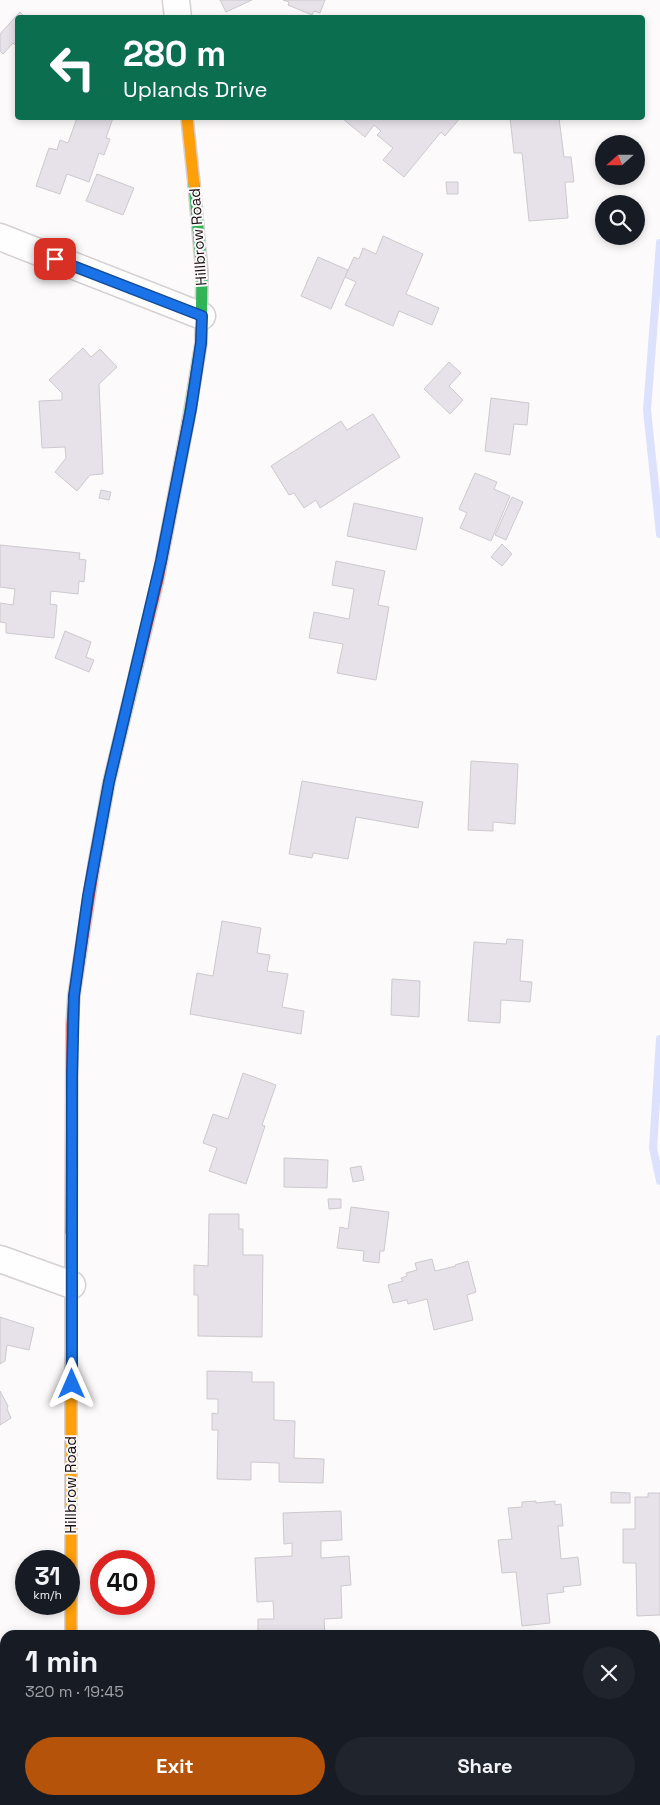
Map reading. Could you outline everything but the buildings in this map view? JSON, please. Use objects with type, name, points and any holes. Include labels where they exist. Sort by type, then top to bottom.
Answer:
[{"type":"street","points":[[176,0],[178,15]]},
{"type":"street","name":"Hillbrow Road","points":[[72,1630],[72,1025],[88,896],[109,782],[158,579],[191,409],[201,343],[202,273],[200,229],[187,120]]},
{"type":"street","points":[[0,237],[202,316]]},
{"type":"street","points":[[0,1259],[72,1285]]},
{"type":"waterway","points":[[660,243],[647,410],[660,534]]},
{"type":"waterway","points":[[660,1039],[653,1148],[660,1181]]},
{"type":"traffic: fast","points":[[188,422],[201,343],[202,273],[194,184]]},
{"type":"traffic: fast","points":[[94,865],[109,782],[137,666]]},
{"type":"traffic: slow","points":[[187,120],[194,184]]},
{"type":"traffic: slow","points":[[71,1232],[71,1630]]},
{"type":"traffic: jam","points":[[137,666],[158,579],[188,422]]},
{"type":"traffic: jam","points":[[71,1232],[72,1025],[74,995],[94,865]]},
{"type":"route","points":[[55,259],[202,316],[201,343],[191,409],[158,579],[109,782],[88,896],[74,996],[71,1126],[72,1384]]}]
